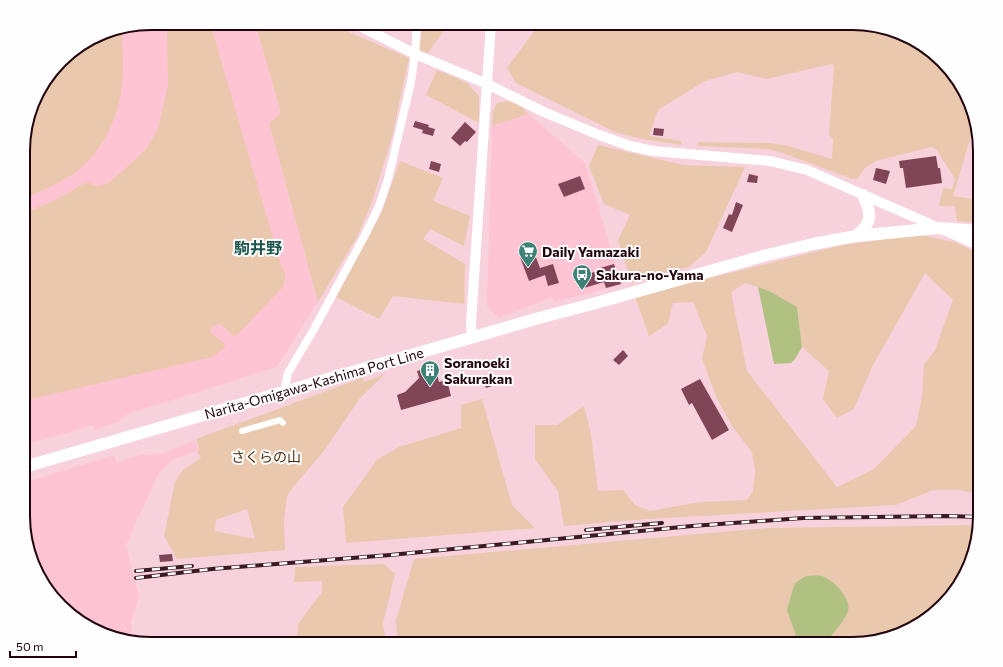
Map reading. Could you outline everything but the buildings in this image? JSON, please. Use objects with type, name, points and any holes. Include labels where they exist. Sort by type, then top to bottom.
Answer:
[{"type":"main road","points":[[856,236],[864,229],[868,222],[870,213],[863,195]]},
{"type":"main road","name":"Narita-Omigawa-Kashima Port Line","points":[[30,465],[472,337],[767,255],[856,236],[938,228],[973,230]]},
{"type":"street","points":[[368,30],[415,54],[487,84],[544,112],[630,146],[652,151],[775,162],[807,170],[973,243]]},
{"type":"street","points":[[284,392],[288,373],[365,236],[388,179],[402,120],[415,54],[417,30]]},
{"type":"street","points":[[472,337],[471,323],[491,30]]},
{"type":"street","points":[[242,431],[274,421],[280,420],[283,423]]},
{"type":"shaded area","points":[[151,30],[257,30],[281,114],[269,123],[318,302],[277,367],[128,414],[118,422],[95,430],[94,425],[30,443],[30,151],[34,120],[39,105],[50,84],[71,60],[84,50],[112,36],[136,31]]},
{"type":"shaded area","points":[[529,114],[585,163],[622,285],[554,302],[552,297],[499,318],[487,306],[492,126]]},
{"type":"shaded area","points":[[758,287],[771,292],[797,307],[802,347],[791,363],[774,364]]},
{"type":"shaded area","points":[[195,440],[198,450],[172,460],[158,474],[126,545],[139,597],[131,622],[132,635],[112,631],[84,617],[71,607],[60,596],[46,576],[36,555],[32,539],[30,516],[30,481],[114,455],[117,462],[141,455],[161,454]]},
{"type":"shaded area","points":[[806,576],[819,576],[830,581],[844,595],[847,601],[848,611],[841,624],[830,637],[797,637],[787,610],[795,583]]},
{"type":"green space","points":[[167,30],[212,30],[284,271],[285,279],[282,288],[235,336],[219,324],[212,327],[210,332],[225,344],[224,348],[212,357],[30,400],[30,211],[56,199],[86,182],[97,186],[107,184],[127,167],[147,148],[158,128],[168,85]]},
{"type":"green space","points":[[257,30],[344,30],[409,58],[392,137],[372,202],[357,237],[318,302],[269,123],[281,113]]},
{"type":"green space","points":[[421,30],[445,30],[427,54],[420,50]]},
{"type":"green space","points":[[535,30],[852,30],[883,34],[898,39],[926,55],[948,77],[957,91],[967,112],[972,134],[953,196],[973,199],[973,222],[957,221],[955,206],[939,206],[943,188],[952,189],[955,179],[936,149],[931,147],[876,161],[865,168],[857,179],[852,179],[783,153],[768,149],[699,146],[697,144],[699,142],[769,143],[785,145],[832,159],[833,139],[829,135],[834,66],[832,64],[766,79],[737,72],[705,81],[658,110],[649,136],[681,141],[681,145],[615,132],[516,83],[507,68]]},
{"type":"green space","points":[[122,34],[122,84],[117,109],[108,133],[102,144],[86,164],[70,176],[30,196],[31,136],[39,105],[50,84],[71,60],[91,46],[112,36]]},
{"type":"green space","points":[[437,70],[466,82],[479,96],[479,123],[426,95]]},
{"type":"green space","points":[[507,101],[519,104],[529,114],[492,126],[493,111],[497,103]]},
{"type":"green space","points":[[598,145],[683,165],[745,167],[706,252],[689,267],[632,283],[618,240],[630,215],[604,204],[589,166]]},
{"type":"green space","points":[[400,161],[443,178],[433,201],[470,216],[464,246],[430,229],[423,239],[465,264],[464,304],[393,296],[379,319],[336,297],[381,214]]},
{"type":"green space","points":[[920,235],[954,242],[973,251],[973,493],[958,490],[933,490],[896,505],[647,519],[564,526],[558,491],[535,459],[535,425],[557,425],[584,406],[591,434],[598,491],[623,490],[635,505],[650,511],[700,502],[747,500],[753,491],[755,471],[752,452],[734,429],[717,399],[702,358],[707,336],[693,302],[673,303],[668,324],[649,336],[635,297],[842,245]],"holes":[[[925,273],[953,300],[935,350],[924,365],[922,396],[916,426],[874,469],[837,487],[747,371],[731,292],[745,283],[771,292],[797,307],[802,347],[829,371],[823,399],[837,418],[854,409],[872,367]]]},
{"type":"green space","name":"さくらの山","points":[[385,374],[360,398],[324,451],[287,496],[284,521],[285,550],[177,559],[164,536],[175,482],[183,470],[201,458],[197,451],[199,450],[196,439],[362,378],[364,382]],"holes":[[[247,509],[255,539],[215,531],[216,520]]]},
{"type":"green space","points":[[482,399],[512,505],[535,528],[346,543],[343,507],[377,460],[399,447],[461,428],[461,405]]},
{"type":"green space","points":[[973,525],[967,555],[953,583],[943,596],[919,617],[891,631],[875,635],[860,637],[397,637],[396,620],[414,559],[767,528]]},
{"type":"green space","points":[[384,564],[395,574],[383,623],[385,637],[297,637],[298,624],[322,592],[322,581],[294,582],[295,567]]},
{"type":"railway","points":[[136,578],[212,569],[390,555],[692,526],[803,518],[973,517]]},
{"type":"railway","points":[[586,530],[662,523]]},
{"type":"railway","points":[[136,571],[192,566]]},
{"type":"place","name":"Daily Yamazaki","points":[[528,268]]},
{"type":"place","name":"Sakura-no-Yama","points":[[582,291]]},
{"type":"place","name":"Soranoeki Sakurakan","points":[[430,387]]},
{"type":"district","name":"駒井野","points":[[258,247]]}]
